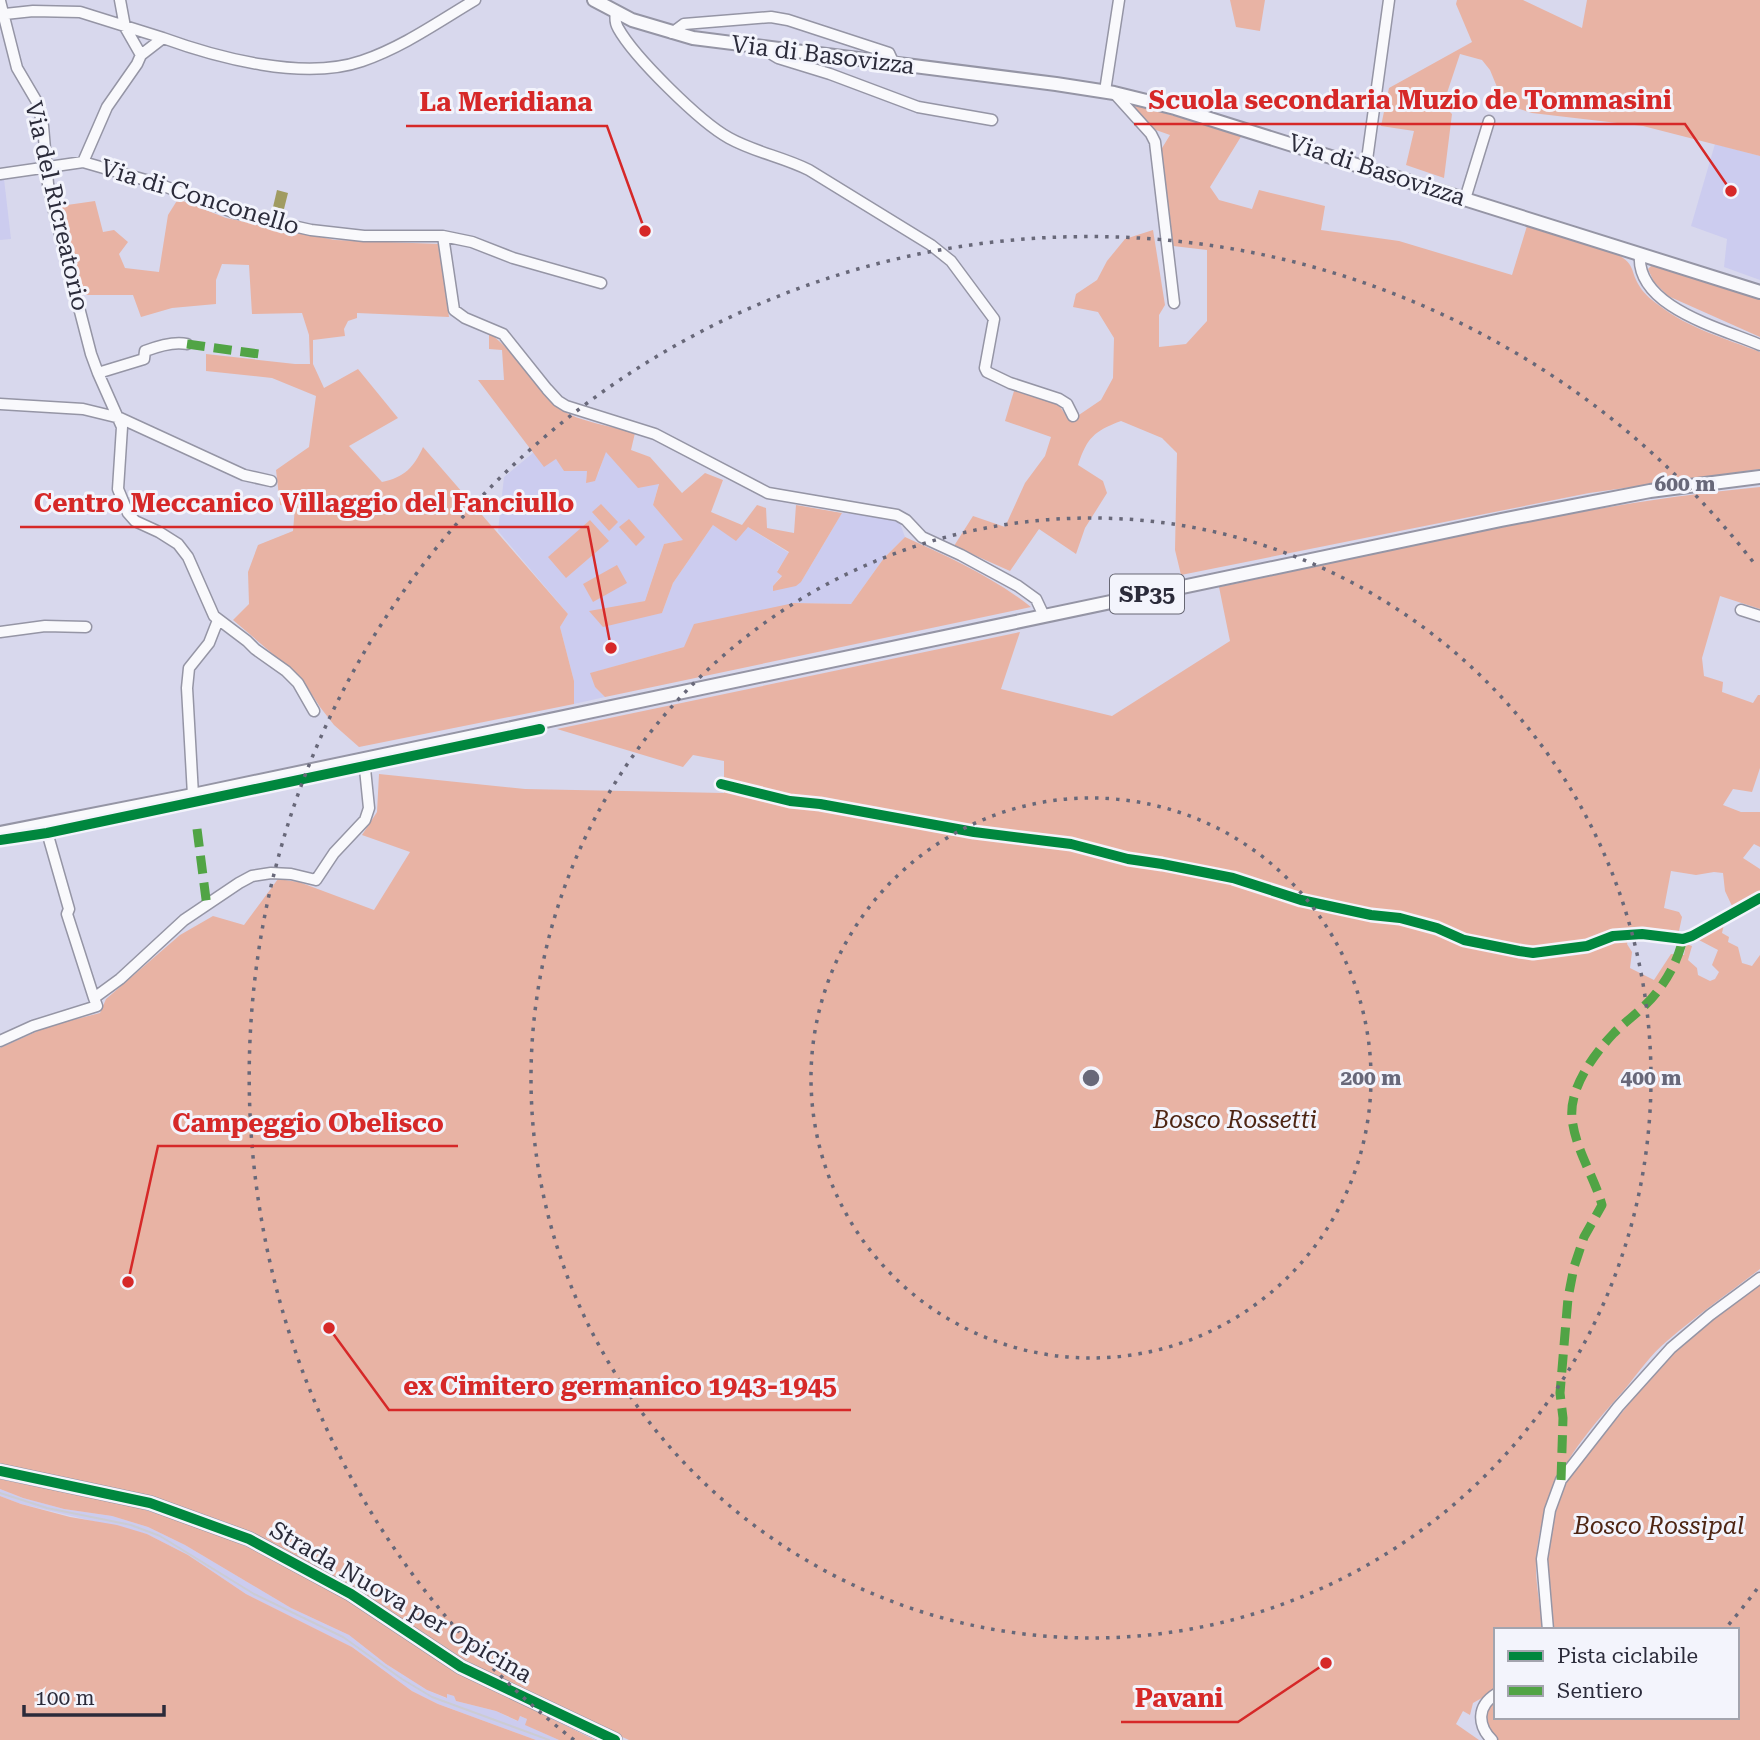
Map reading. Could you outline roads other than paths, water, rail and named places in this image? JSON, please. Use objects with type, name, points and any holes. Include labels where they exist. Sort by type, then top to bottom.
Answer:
[{"type":"main road","name":"Via di Basovizza","points":[[594,0],[616,12],[672,33],[1110,92],[1175,108],[1760,292]]},
{"type":"main road","name":"SP35","points":[[0,833],[194,795],[1542,512],[1650,491],[1760,477]]},
{"type":"main road","name":"Strada Nuova per Opicina","points":[[0,1471],[150,1503],[249,1539],[351,1594],[468,1671],[615,1740]]},
{"type":"street","points":[[120,0],[125,27],[141,55]]},
{"type":"street","points":[[5,14],[33,11],[80,12],[230,60],[292,67],[343,67],[401,44],[475,0]]},
{"type":"street","points":[[1119,0],[1110,92],[1151,134],[1155,142],[1174,303]]},
{"type":"street","points":[[1366,167],[1389,0]]},
{"type":"street","name":"Via del Ricreatorio","points":[[0,1],[17,68],[37,102],[43,126],[51,196],[69,275],[98,373],[120,418],[122,427],[118,489],[122,502],[135,521],[169,537],[184,551],[218,620],[298,683],[314,711]]},
{"type":"street","points":[[616,12],[617,28],[632,48],[719,132],[754,150],[809,170],[951,261],[994,319],[985,368],[987,372],[1010,383],[1059,399],[1067,404],[1073,416]]},
{"type":"street","points":[[672,33],[684,24],[771,17],[789,20],[888,53],[894,64]]},
{"type":"street","points":[[83,162],[107,107],[137,65],[141,55],[163,38]]},
{"type":"street","points":[[772,48],[773,55],[778,58],[918,107],[992,120]]},
{"type":"street","points":[[1465,198],[1489,121]]},
{"type":"street","name":"Via di Conconello","points":[[0,174],[83,162],[156,183],[235,212],[311,229],[364,236],[443,236],[472,242],[513,258],[601,284]]},
{"type":"street","points":[[443,236],[452,306],[456,314],[503,334],[558,401],[573,409],[655,434],[768,493],[897,515],[906,520],[922,537],[961,555],[1036,599],[1044,616]]},
{"type":"street","points":[[1640,254],[1643,277],[1663,301],[1760,345]]},
{"type":"street","points":[[98,373],[145,359],[145,351],[150,349],[179,342],[187,344]]},
{"type":"street","points":[[0,404],[83,409],[120,418],[244,475],[271,481]]},
{"type":"street","points":[[1741,610],[1760,616]]},
{"type":"street","points":[[194,795],[187,688],[189,668],[209,643],[218,620]]},
{"type":"street","points":[[0,632],[45,626],[86,627]]},
{"type":"street","points":[[94,998],[120,979],[184,920],[252,876],[291,874],[316,880],[334,853],[365,820],[369,808],[364,759]]},
{"type":"street","points":[[0,1041],[33,1026],[97,1006],[67,914],[69,909],[45,825]]},
{"type":"street","points":[[1683,939],[1760,898]]},
{"type":"street","points":[[1548,1628],[1542,1559],[1550,1510],[1561,1480],[1618,1407],[1671,1348],[1760,1278]]},
{"type":"street","points":[[1492,1740],[1482,1726],[1480,1715],[1483,1704],[1494,1696]]},
{"type":"tram line","points":[[0,1493],[47,1508],[131,1525],[160,1536],[254,1594],[343,1637],[432,1697],[549,1740]]},
{"type":"place","name":"Scuola secondaria Muzio de Tommasini","points":[[1731,191]]},
{"type":"place","name":"La Meridiana","points":[[645,231]]},
{"type":"place","name":"Centro Meccanico Villaggio del Fanciullo","points":[[611,648]]},
{"type":"place","name":"Campeggio Obelisco","points":[[128,1282]]},
{"type":"place","name":"ex Cimitero germanico 1943-1945","points":[[329,1328]]},
{"type":"place","name":"Pavani","points":[[1326,1663]]},
{"type":"park label","name":"Bosco Rossetti","points":[[1235,1120]]},
{"type":"park label","name":"Bosco Rossipal","points":[[1659,1526]]}]
